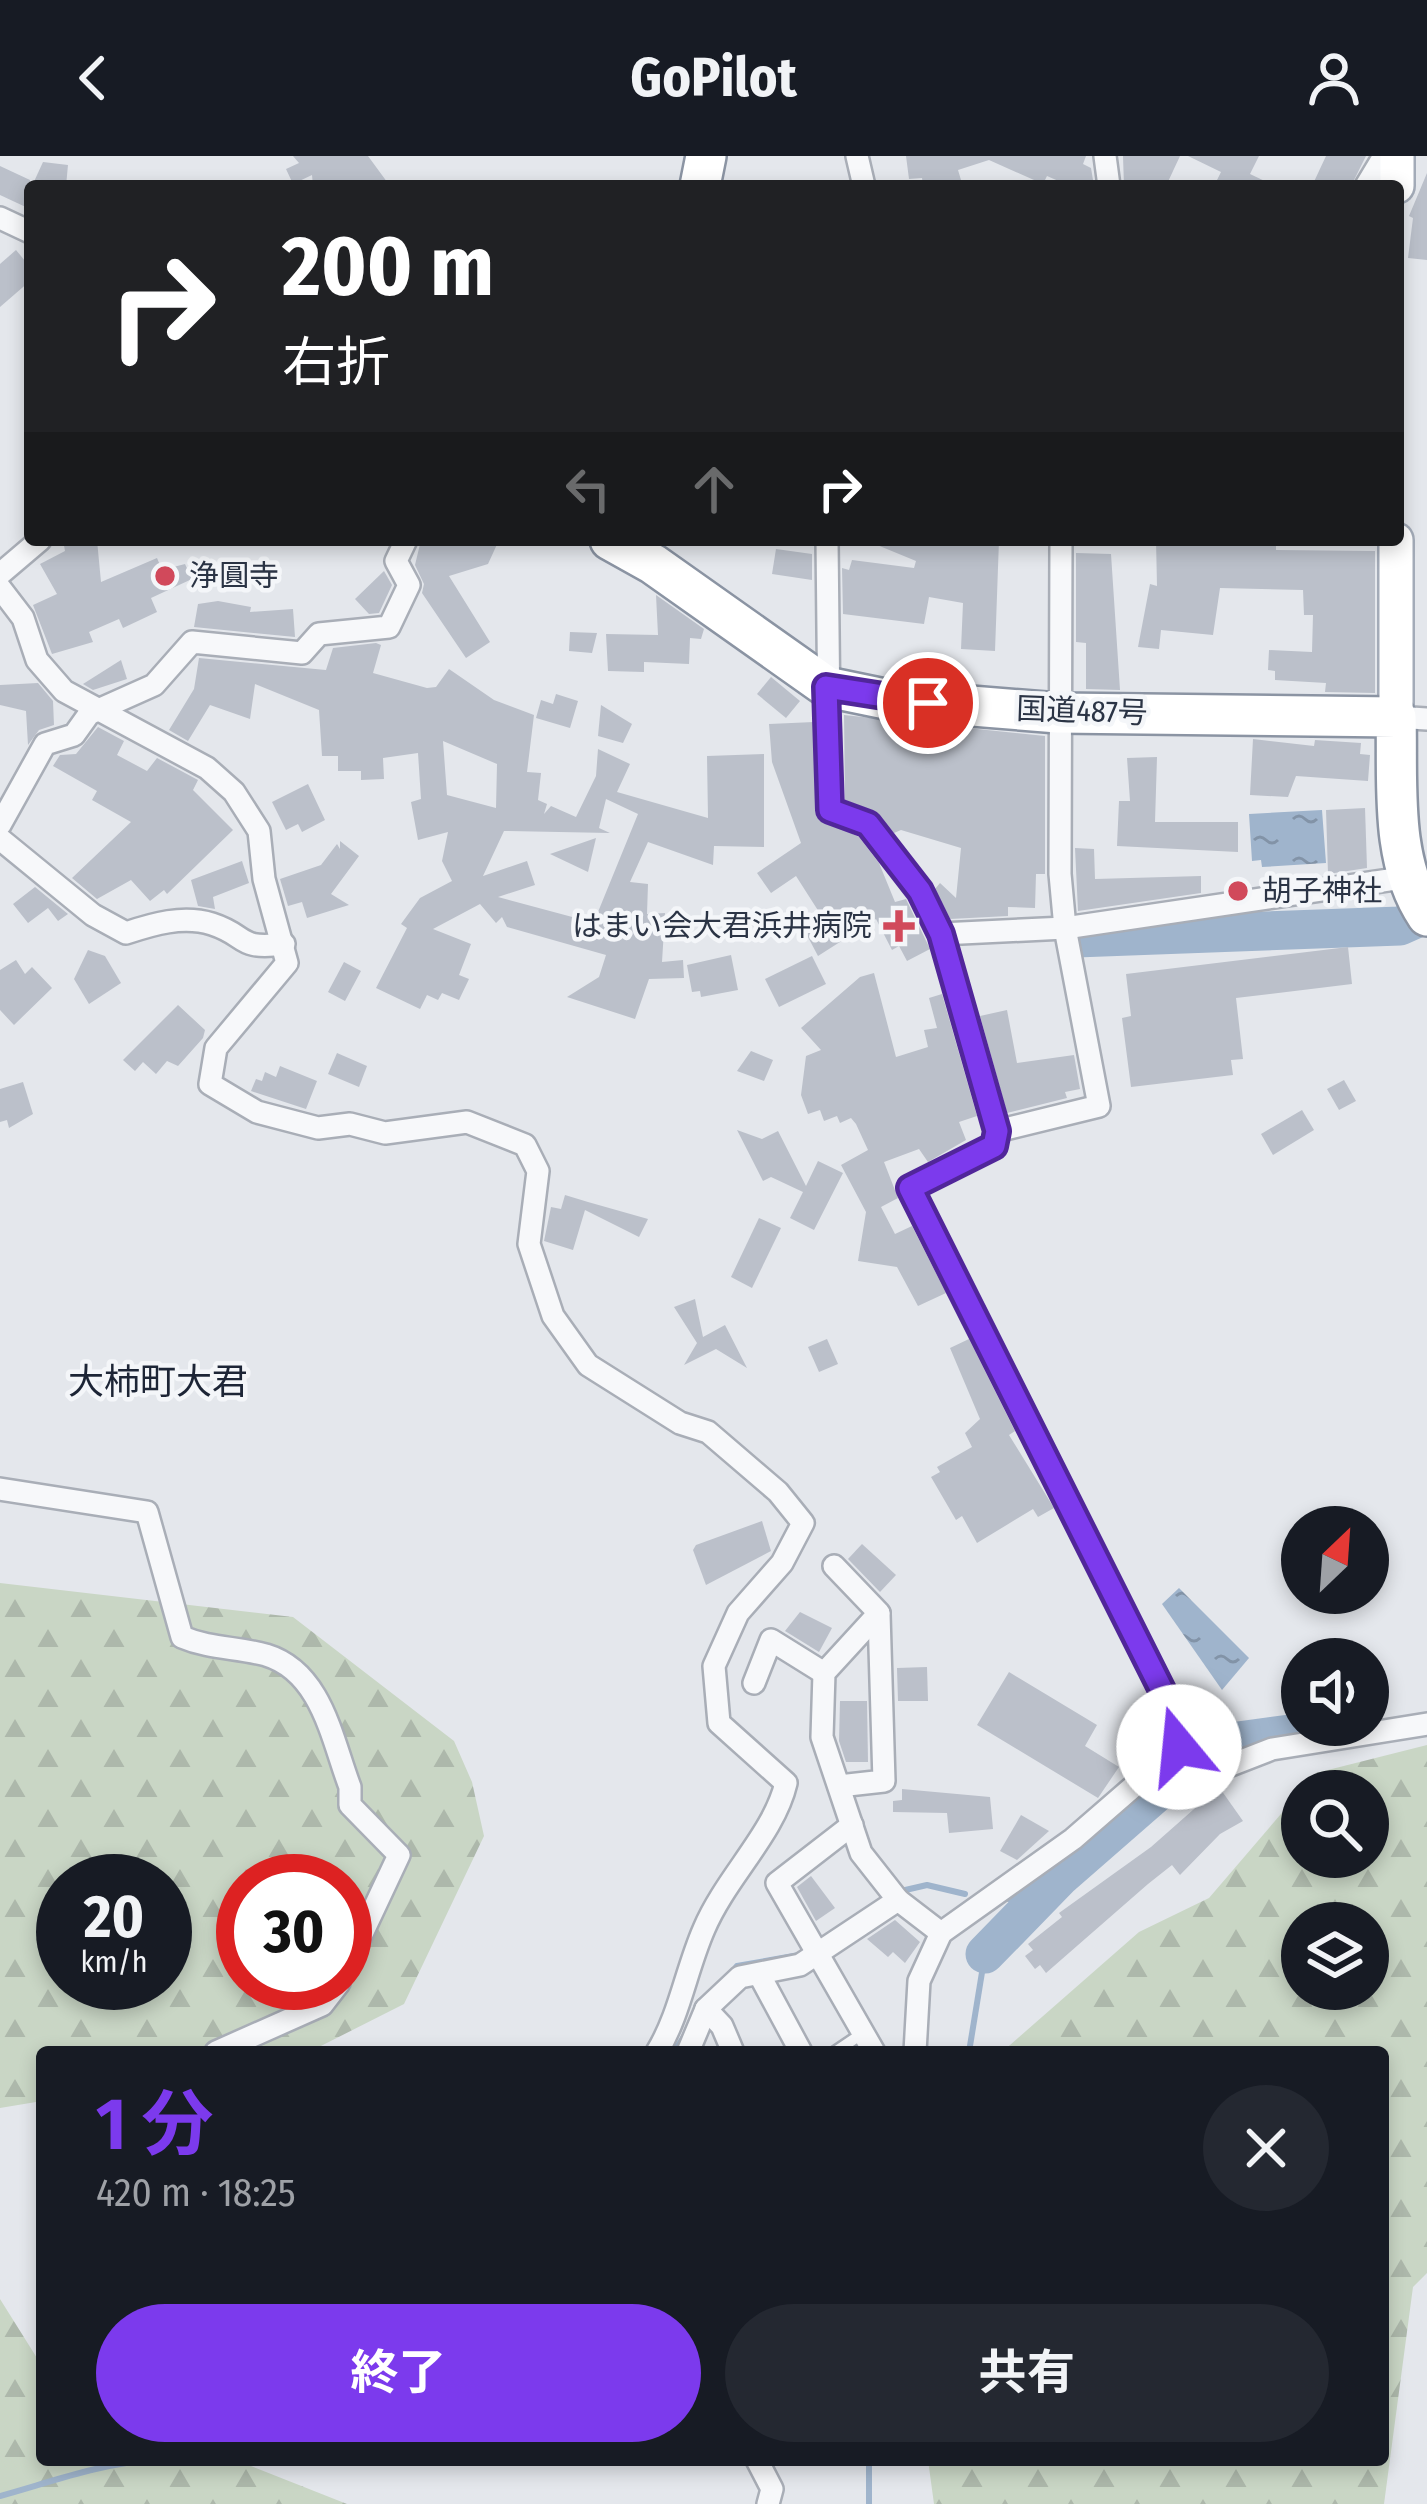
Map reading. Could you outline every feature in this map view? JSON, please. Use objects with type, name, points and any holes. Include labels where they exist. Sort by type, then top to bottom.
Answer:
[{"type":"highway","name":"国道487号","points":[[621,546],[826,687],[885,699],[1058,713],[1412,718]]},
{"type":"highway","points":[[1412,718],[1400,836],[1409,878],[1427,916]]},
{"type":"main road","points":[[1397,546],[1412,718]]},
{"type":"street","points":[[0,574],[33,546]]},
{"type":"street","points":[[0,825],[45,744],[74,736],[89,714],[107,710],[154,685],[192,642],[302,653],[320,634],[389,627],[409,585],[396,561],[403,546]]},
{"type":"street","points":[[827,546],[830,810],[868,824],[920,891],[941,934],[997,1131],[994,1146],[910,1188],[1165,1696],[1179,1747],[1205,1775],[1272,1749],[1427,1724]]},
{"type":"street","points":[[997,1131],[1099,1106],[1065,928],[1058,713],[1061,546]]},
{"type":"street","points":[[0,588],[23,618],[37,659],[64,691],[107,710],[207,768],[234,792],[259,831],[264,879],[287,963],[216,1048],[210,1084],[257,1112],[318,1128],[350,1124],[386,1133],[467,1122],[525,1145],[538,1172],[529,1244],[553,1316],[588,1365],[680,1423],[708,1432],[778,1492],[802,1523],[782,1563],[738,1613],[714,1666],[719,1723],[786,1783],[779,1814],[743,1856],[704,1928],[671,2028],[660,2046]]},
{"type":"street","points":[[0,839],[93,915],[126,933],[160,921],[212,924],[251,948],[284,944]]},
{"type":"street","points":[[941,934],[1065,928],[1409,878]]},
{"type":"street","points":[[0,1489],[147,1512],[182,1637],[209,1649],[269,1656],[313,1687],[350,1787],[350,1805],[399,1855],[372,1912]]},
{"type":"street","points":[[834,1566],[879,1613],[884,1781],[839,1786]]},
{"type":"street","points":[[879,1613],[824,1672],[822,1737],[861,1853],[891,1893],[940,1933]]},
{"type":"street","points":[[754,1683],[771,1640],[824,1672]]},
{"type":"street","points":[[915,2046],[919,1982],[940,1933],[1072,1839],[1179,1747]]},
{"type":"street","points":[[852,1825],[776,1882],[868,2043]]},
{"type":"street","points":[[691,2046],[706,2009],[740,1977],[800,1965],[812,1948],[891,1893]]},
{"type":"street","points":[[759,1974],[798,2046]]},
{"type":"street","points":[[706,2009],[722,2026],[730,2046]]},
{"type":"street","points":[[230,2046],[311,2010]]},
{"type":"street","points":[[760,2466],[772,2489],[768,2504]]},
{"type":"green space","points":[[0,1583],[293,1617],[454,1741],[472,1782],[484,1836],[404,2004],[321,2046],[36,2046],[36,2102],[0,2108]]},
{"type":"green space","points":[[1427,1745],[1427,2273],[1413,2287],[1384,2504],[934,2504],[929,2466],[1389,2466],[1389,2046],[1009,2046],[1139,1932],[1209,1898],[1281,1814],[1281,1878],[1389,1878],[1389,1770],[1328,1770]]},
{"type":"green space","points":[[0,2299],[36,2356],[36,2466],[251,2466],[347,2504],[0,2504]]},
{"type":"water","points":[[1322,810],[1326,863],[1262,867],[1261,860],[1252,861],[1249,814]]},
{"type":"water","points":[[1179,1588],[1249,1658],[1222,1690],[1162,1604]]},
{"type":"building","points":[[293,156],[368,156],[386,180],[312,180],[312,175],[291,180],[286,169],[299,163]]},
{"type":"building","points":[[906,156],[1086,156],[1083,164],[1091,168],[1093,180],[1047,176],[1034,180],[989,160],[958,170],[961,180],[909,179]]},
{"type":"building","points":[[1123,156],[1180,156],[1169,180],[1124,180]]},
{"type":"building","points":[[1188,156],[1259,156],[1250,174],[1262,180],[1217,180],[1221,172]]},
{"type":"building","points":[[1326,156],[1366,156],[1354,180],[1315,180]]},
{"type":"building","points":[[43,162],[68,165],[67,180],[35,180]]},
{"type":"building","points":[[0,166],[30,180],[24,180],[24,206],[0,195]]},
{"type":"building","points":[[1427,173],[1427,260],[1408,258],[1413,218],[1409,216]]},
{"type":"building","points":[[16,250],[24,260],[24,286],[0,307],[0,264]]},
{"type":"building","points":[[64,546],[98,546],[101,582],[157,558],[162,570],[185,564],[192,579],[151,598],[157,612],[123,628],[119,619],[89,632],[93,642],[52,654],[33,605],[57,594],[40,564],[65,551]]},
{"type":"building","points":[[420,546],[496,546],[488,564],[449,576],[490,642],[466,658],[422,593],[424,584],[415,565]]},
{"type":"building","points":[[880,546],[999,546],[995,651],[961,649],[963,603],[929,597],[924,624],[843,614],[842,568],[849,570],[852,560],[914,568],[916,561]]},
{"type":"building","points":[[1156,546],[1375,551],[1375,693],[1325,692],[1326,683],[1275,680],[1275,671],[1268,670],[1269,650],[1312,652],[1313,615],[1304,615],[1303,590],[1220,588],[1213,635],[1161,630],[1159,649],[1138,647],[1150,584],[1157,586]]},
{"type":"building","points":[[776,549],[812,554],[812,580],[772,574]]},
{"type":"building","points":[[1076,553],[1111,554],[1120,690],[1086,689],[1086,643],[1076,642]]},
{"type":"building","points":[[384,571],[392,585],[379,613],[369,614],[355,599]]},
{"type":"building","points":[[656,595],[704,629],[701,639],[690,638],[689,664],[644,662],[644,672],[608,671],[606,634],[658,635]]},
{"type":"building","points":[[218,601],[251,607],[250,612],[293,609],[295,637],[194,627],[198,604]]},
{"type":"building","points":[[570,632],[597,633],[592,653],[569,651]]},
{"type":"building","points":[[376,643],[381,645],[373,673],[427,688],[436,687],[449,669],[494,700],[534,715],[527,772],[541,773],[538,800],[547,804],[544,814],[551,806],[576,817],[596,776],[598,749],[630,764],[617,792],[708,818],[707,756],[764,754],[764,847],[714,846],[713,865],[648,842],[630,882],[648,884],[647,914],[665,913],[662,962],[683,960],[684,978],[649,979],[635,1019],[567,997],[599,977],[606,955],[507,927],[502,917],[496,923],[480,904],[433,929],[471,944],[459,975],[469,979],[459,1000],[442,993],[438,1000],[427,995],[420,1009],[376,988],[407,928],[401,924],[420,898],[452,881],[442,861],[448,832],[418,840],[411,802],[421,799],[418,753],[383,758],[384,779],[361,780],[361,771],[338,771],[338,756],[322,756],[319,710],[255,684],[250,719],[210,705],[188,741],[169,730],[194,689],[199,658],[326,670],[333,648]],"holes":[[[443,741],[497,764],[496,808],[447,795]],[[606,799],[638,814],[589,934],[573,929],[576,918],[498,897],[535,885],[527,861],[483,876],[504,831],[610,833],[599,828]]]},
{"type":"building","points":[[121,660],[127,679],[93,690],[83,684]]},
{"type":"building","points":[[771,677],[800,701],[786,718],[757,694]]},
{"type":"building","points":[[38,683],[53,701],[54,725],[39,730],[28,745],[26,711],[0,705],[0,685]]},
{"type":"building","points":[[556,694],[578,701],[570,728],[536,718],[541,700],[553,704]]},
{"type":"building","points":[[601,705],[632,724],[623,743],[598,736]]},
{"type":"building","points":[[844,715],[1045,736],[1045,874],[1036,874],[1035,908],[1008,907],[1008,916],[950,919],[935,889],[940,883],[956,898],[961,848],[901,830],[894,833],[874,811],[845,800]]},
{"type":"building","points":[[814,722],[817,817],[859,837],[879,863],[895,902],[906,899],[930,949],[907,961],[899,946],[892,950],[876,919],[818,956],[800,922],[819,912],[796,876],[771,893],[757,873],[801,843],[772,762],[769,724]]},
{"type":"building","points":[[98,727],[124,741],[117,755],[147,771],[157,758],[198,780],[193,790],[233,830],[167,894],[164,890],[150,901],[131,880],[97,899],[72,878],[131,822],[92,800],[97,791],[53,766],[60,755],[76,754]]},
{"type":"building","points":[[1253,739],[1314,746],[1315,740],[1361,743],[1360,754],[1370,755],[1368,781],[1296,776],[1288,797],[1250,795]]},
{"type":"building","points":[[1157,757],[1155,822],[1238,822],[1238,852],[1117,846],[1119,801],[1130,801],[1127,758]]},
{"type":"building","points":[[308,784],[325,820],[302,832],[298,824],[286,830],[272,802]]},
{"type":"building","points":[[1365,808],[1367,868],[1328,874],[1326,810]]},
{"type":"building","points":[[596,838],[588,872],[550,854]]},
{"type":"building","points":[[340,841],[359,856],[331,894],[349,905],[307,918],[302,902],[288,906],[280,879],[321,865],[337,844],[340,849]]},
{"type":"building","points":[[1075,848],[1094,849],[1095,879],[1201,876],[1201,893],[1078,911]]},
{"type":"building","points":[[242,861],[249,883],[213,897],[215,909],[198,906],[191,880]]},
{"type":"building","points":[[35,887],[68,914],[58,921],[48,908],[28,923],[13,904]]},
{"type":"building","points":[[1348,947],[1352,984],[1236,998],[1243,1059],[1231,1060],[1233,1075],[1131,1087],[1122,1018],[1131,1016],[1126,974]]},
{"type":"building","points":[[88,950],[105,956],[121,983],[89,1004],[74,979]]},
{"type":"building","points":[[731,955],[738,990],[701,997],[700,991],[692,992],[687,965]]},
{"type":"building","points":[[812,956],[826,984],[779,1007],[765,979]]},
{"type":"building","points":[[16,960],[25,974],[32,967],[52,988],[14,1025],[0,1010],[0,970]]},
{"type":"building","points":[[344,962],[361,971],[345,1001],[328,992]]},
{"type":"building","points":[[874,973],[896,1057],[928,1047],[924,1030],[937,1028],[929,998],[942,994],[977,1116],[959,1122],[966,1140],[928,1162],[919,1149],[884,1162],[898,1198],[881,1207],[895,1234],[912,1226],[946,1293],[918,1306],[897,1267],[858,1261],[866,1212],[841,1165],[868,1150],[856,1124],[851,1118],[840,1123],[837,1116],[824,1121],[820,1110],[808,1114],[801,1095],[806,1056],[821,1050],[801,1028],[860,977]]},
{"type":"building","points":[[178,1005],[205,1030],[203,1038],[178,1066],[167,1061],[156,1074],[143,1062],[135,1071],[123,1060]]},
{"type":"building","points":[[1007,1010],[1017,1063],[1074,1055],[1080,1089],[1065,1092],[1067,1098],[1007,1113],[980,1016]]},
{"type":"building","points":[[751,1051],[773,1060],[764,1081],[737,1071]]},
{"type":"building","points":[[337,1053],[367,1066],[359,1087],[328,1074]]},
{"type":"building","points":[[280,1066],[317,1081],[306,1109],[251,1091],[256,1079],[262,1081],[265,1072],[276,1077]]},
{"type":"building","points":[[1344,1080],[1356,1101],[1339,1110],[1327,1089]]},
{"type":"building","points":[[23,1082],[33,1114],[9,1128],[7,1120],[0,1122],[0,1089]]},
{"type":"building","points":[[1302,1110],[1314,1130],[1273,1155],[1261,1134]]},
{"type":"building","points":[[737,1130],[762,1139],[778,1131],[806,1186],[818,1161],[843,1173],[814,1230],[790,1218],[803,1192],[771,1177],[763,1181]]},
{"type":"building","points":[[565,1195],[648,1219],[639,1237],[585,1210],[573,1250],[544,1241],[551,1207],[561,1209]]},
{"type":"building","points":[[759,1218],[781,1228],[752,1288],[731,1277]]},
{"type":"building","points":[[695,1299],[703,1337],[725,1325],[747,1368],[716,1349],[684,1365],[697,1343],[674,1307]]},
{"type":"building","points":[[827,1339],[838,1364],[819,1372],[808,1347]]},
{"type":"building","points":[[969,1339],[1015,1431],[1009,1435],[1054,1508],[1038,1517],[1033,1509],[977,1543],[962,1516],[956,1520],[931,1477],[940,1472],[937,1467],[972,1447],[965,1433],[980,1419],[950,1348]]},
{"type":"building","points":[[762,1521],[771,1551],[706,1585],[693,1550],[696,1545]]},
{"type":"building","points":[[862,1544],[896,1575],[880,1592],[848,1559]]},
{"type":"building","points":[[800,1612],[832,1628],[819,1652],[785,1631]]},
{"type":"building","points":[[927,1667],[928,1701],[898,1701],[897,1668]]},
{"type":"building","points":[[1009,1672],[1097,1725],[1085,1746],[1119,1767],[1098,1798],[977,1725]]},
{"type":"building","points":[[840,1701],[867,1701],[868,1762],[846,1762],[839,1741]]},
{"type":"building","points":[[1147,1705],[1158,1728],[1138,1760],[1123,1751]]},
{"type":"building","points":[[1219,1787],[1243,1821],[1220,1834],[1180,1875],[1172,1865],[1046,1973],[1040,1965],[1035,1969],[1025,1956],[1033,1950],[1028,1944],[1062,1917],[1059,1913],[1151,1847]]},
{"type":"building","points":[[902,1789],[990,1797],[993,1829],[949,1833],[947,1813],[893,1812],[893,1801],[902,1800]]},
{"type":"building","points":[[1021,1815],[1049,1831],[1017,1860],[1000,1851]]},
{"type":"building","points":[[811,1876],[835,1908],[816,1921],[797,1887]]},
{"type":"building","points":[[895,1920],[920,1942],[905,1963],[893,1952],[888,1957],[867,1939]]},
{"type":"waterway","points":[[1076,938],[1400,926],[1427,914]]},
{"type":"waterway","points":[[985,1954],[1061,1876],[1202,1753],[1238,1741],[1281,1735]]},
{"type":"waterway","points":[[901,1891],[927,1885],[965,1894]]},
{"type":"waterway","points":[[1002,1898],[1040,1903]]},
{"type":"waterway","points":[[970,2046],[985,1954]]},
{"type":"waterway","points":[[732,1972],[737,1966],[799,1955]]},
{"type":"waterway","points":[[678,2046],[685,2035]]},
{"type":"waterway","points":[[0,2496],[113,2466]]},
{"type":"waterway","points":[[869,2466],[869,2504]]},
{"type":"place","name":"浄圓寺","points":[[165,576]]},
{"type":"place","name":"胡子神社","points":[[1238,891]]},
{"type":"place","name":"はまい会大君浜井病院","points":[[899,926]]},
{"type":"district","name":"大柿町大君","points":[[158,1381]]},
{"type":"route","points":[[928,703],[826,687],[830,810],[868,824],[920,891],[941,934],[997,1131],[994,1146],[910,1188],[1165,1696],[1179,1747]]}]
